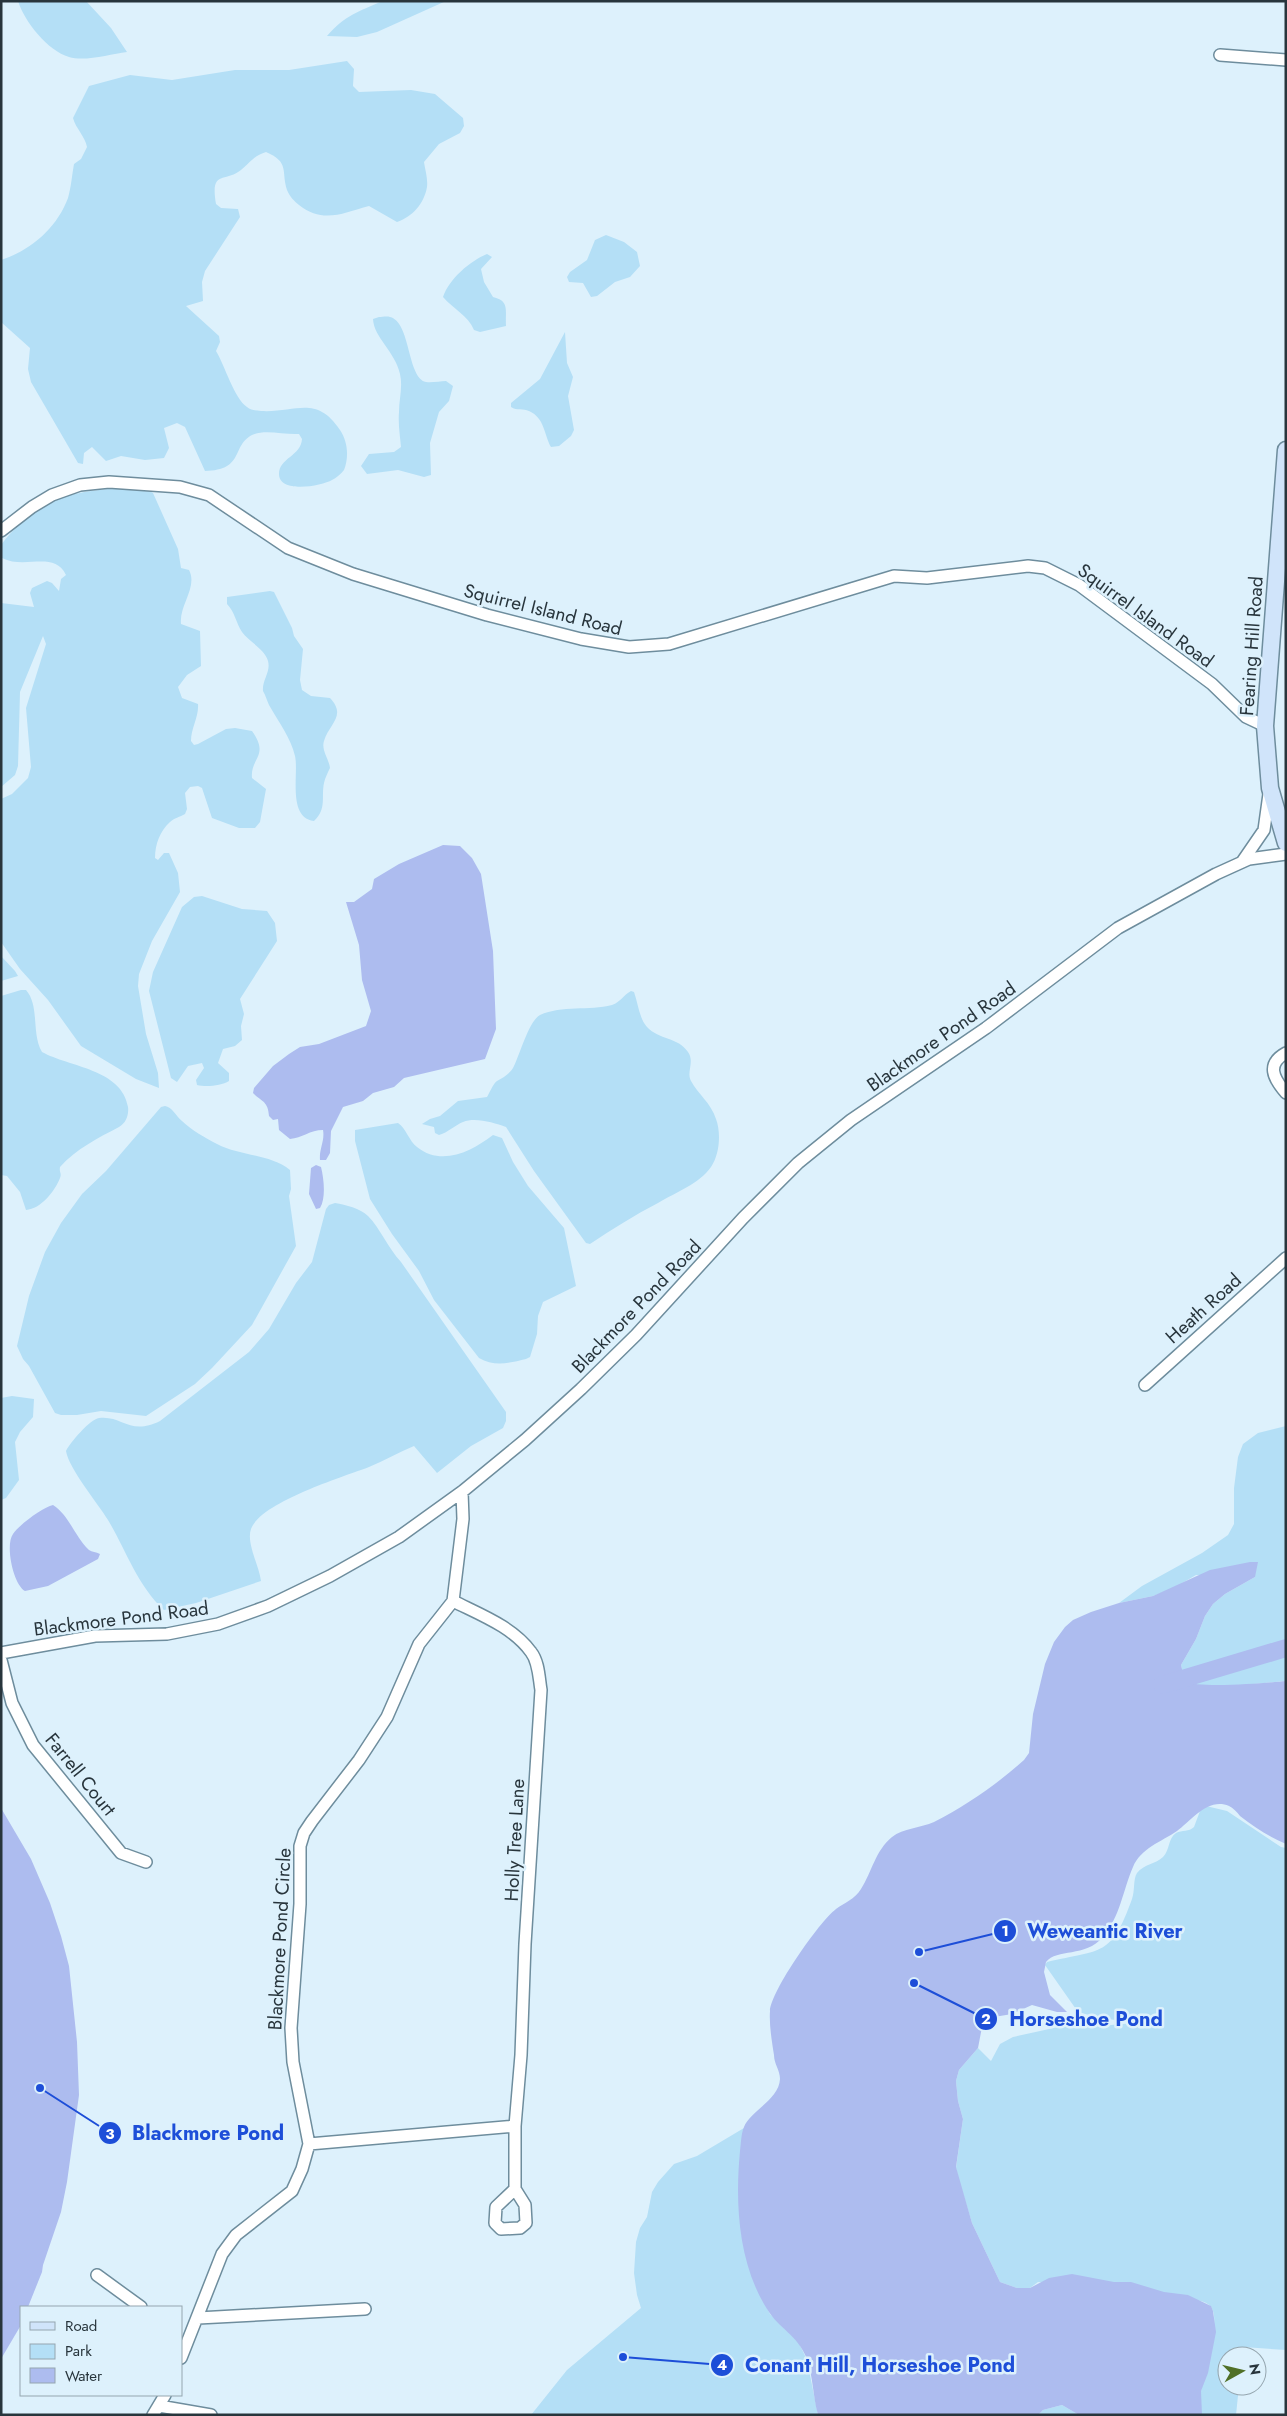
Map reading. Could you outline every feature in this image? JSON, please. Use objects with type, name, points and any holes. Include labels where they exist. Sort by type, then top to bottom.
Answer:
[{"type":"main road","name":"Fearing Hill Road","points":[[1286,450],[1267,677],[1265,726],[1265,751],[1270,788],[1286,843]]},
{"type":"street","points":[[1220,55],[1286,60]]},
{"type":"street","name":"Squirrel Island Road","points":[[1,531],[32,507],[52,495],[80,485],[109,482],[180,487],[209,495],[288,548],[353,574],[487,614],[581,639],[629,647],[669,644],[752,620],[881,578],[894,576],[953,576],[1028,566],[1045,568],[1079,585],[1212,684],[1246,717],[1265,726]]},
{"type":"street","name":"Blackmore Pond Road","points":[[1242,862],[1267,823],[1270,788]]},
{"type":"street","name":"Blackmore Pond Road","points":[[1,1653],[86,1637],[167,1634],[218,1624],[268,1606],[330,1576],[399,1538],[462,1492],[525,1440],[581,1389],[636,1335],[743,1218],[798,1164],[851,1120],[920,1071],[986,1028],[1118,928],[1242,862],[1264,856],[1286,854]]},
{"type":"street","points":[[1286,1053],[1275,1061],[1272,1068],[1273,1076],[1286,1093]]},
{"type":"street","name":"Heath Road","points":[[1145,1385],[1286,1258]]},
{"type":"street","points":[[453,1601],[463,1518],[462,1492]]},
{"type":"street","name":"Holly Tree Lane","points":[[453,1601],[507,1629],[532,1653],[539,1672],[541,1690],[521,2055],[515,2126],[515,2189]]},
{"type":"street","name":"Blackmore Pond Circle","points":[[182,2353],[185,2339],[198,2318],[222,2254],[236,2235],[292,2191],[302,2169],[309,2144],[293,2062],[291,2028],[300,1904],[300,1846],[304,1833],[359,1760],[387,1717],[419,1644],[453,1601]]},
{"type":"street","name":"Farrell Court","points":[[1,1660],[12,1703],[33,1745],[121,1853],[146,1862]]},
{"type":"street","points":[[309,2144],[515,2126]]},
{"type":"street","points":[[97,2275],[141,2306]]},
{"type":"street","points":[[198,2318],[365,2309]]},
{"type":"street","points":[[164,2396],[156,2410],[211,2415]]},
{"type":"green space","points":[[18,1],[86,1],[111,28],[127,52],[82,59],[61,54],[45,42],[31,26]]},
{"type":"green space","points":[[383,1],[446,1],[377,32],[357,37],[327,36],[346,19],[359,11]]},
{"type":"green space","points":[[347,61],[354,69],[353,86],[359,92],[411,90],[435,94],[463,118],[464,126],[460,133],[439,144],[424,162],[427,187],[420,204],[408,217],[397,222],[369,206],[342,214],[325,216],[316,214],[299,205],[291,197],[285,184],[282,164],[279,160],[266,152],[261,154],[235,174],[217,181],[215,186],[216,204],[221,208],[238,209],[240,217],[205,271],[202,282],[203,301],[186,306],[219,336],[220,342],[216,351],[242,403],[252,410],[273,411],[305,408],[322,412],[331,419],[345,439],[347,460],[344,470],[334,479],[320,484],[302,487],[286,484],[281,480],[280,469],[282,464],[301,445],[302,439],[299,434],[269,432],[252,435],[241,445],[236,457],[226,467],[205,471],[185,427],[177,423],[164,428],[169,448],[164,458],[145,460],[121,456],[106,461],[92,447],[84,453],[83,464],[78,463],[31,382],[28,369],[30,348],[1,322],[1,260],[22,251],[41,237],[50,228],[63,209],[69,194],[74,164],[81,159],[87,147],[73,118],[89,86],[130,75],[172,80],[235,70],[289,70]]},
{"type":"green space","points":[[606,235],[624,242],[637,252],[640,266],[630,277],[615,282],[597,296],[591,297],[583,283],[569,282],[567,277],[570,272],[587,260],[595,240]]},
{"type":"green space","points":[[487,254],[492,257],[481,269],[484,282],[493,297],[502,301],[506,307],[506,326],[480,332],[474,330],[468,320],[443,297],[450,284],[461,271]]},
{"type":"green space","points":[[389,317],[397,321],[406,339],[415,371],[420,378],[426,382],[446,381],[453,386],[449,401],[439,412],[430,443],[431,475],[424,477],[398,470],[367,474],[361,466],[369,454],[394,452],[401,447],[399,407],[401,379],[394,358],[374,326],[373,319]]},
{"type":"green space","points":[[565,332],[567,363],[573,377],[568,396],[574,430],[571,436],[559,446],[551,447],[538,418],[529,411],[511,407],[511,403],[540,379]]},
{"type":"green space","points":[[120,488],[146,489],[153,493],[178,549],[181,568],[189,570],[191,576],[190,590],[181,617],[181,624],[200,631],[201,666],[187,675],[178,687],[182,698],[198,704],[191,741],[194,745],[198,744],[226,729],[235,728],[252,731],[257,739],[259,752],[252,771],[252,778],[266,789],[260,822],[255,828],[239,828],[212,818],[202,788],[198,786],[190,787],[185,793],[187,809],[185,814],[173,819],[163,829],[159,838],[155,858],[158,860],[164,853],[169,853],[178,873],[180,892],[152,941],[139,974],[138,986],[146,1034],[158,1073],[159,1088],[136,1079],[81,1046],[48,1000],[20,969],[1,942],[1,799],[12,794],[28,778],[31,767],[26,708],[46,644],[43,636],[20,692],[18,766],[15,775],[1,787],[1,603],[34,607],[30,593],[32,588],[47,581],[52,583],[59,591],[61,579],[66,575],[54,563],[20,562],[2,558],[1,545],[26,518],[39,508],[53,501],[83,492]]},
{"type":"green space","points":[[274,592],[294,636],[303,649],[300,680],[302,690],[311,696],[330,698],[337,710],[335,720],[323,744],[330,768],[324,783],[321,812],[314,821],[306,818],[300,812],[297,804],[296,764],[293,749],[263,691],[269,665],[268,661],[260,649],[242,632],[232,610],[227,604],[227,597]]},
{"type":"green space","points":[[202,896],[242,909],[267,911],[275,923],[277,941],[240,999],[244,1014],[241,1026],[242,1040],[235,1046],[223,1049],[218,1063],[229,1073],[229,1081],[209,1086],[197,1085],[196,1080],[204,1068],[202,1063],[188,1066],[177,1082],[171,1078],[149,991],[153,972],[182,907],[194,897]]},
{"type":"green space","points":[[1,956],[15,971],[18,976],[1,981]]},
{"type":"green space","points":[[26,990],[33,1004],[37,1037],[42,1052],[93,1071],[116,1084],[124,1094],[128,1107],[124,1123],[88,1144],[66,1161],[60,1167],[60,1178],[51,1194],[42,1203],[26,1210],[20,1192],[7,1176],[1,1175],[1,996]]},
{"type":"green space","points":[[631,991],[634,992],[640,1015],[647,1027],[684,1047],[688,1052],[691,1059],[689,1074],[691,1081],[711,1108],[718,1124],[718,1150],[711,1167],[700,1178],[590,1244],[586,1243],[534,1171],[506,1127],[474,1120],[460,1123],[439,1135],[435,1133],[434,1127],[422,1124],[440,1116],[458,1101],[487,1097],[496,1082],[507,1075],[513,1068],[532,1024],[540,1015],[557,1010],[612,1005]]},
{"type":"green space","points":[[165,1106],[172,1110],[190,1128],[217,1144],[273,1161],[290,1170],[291,1189],[289,1196],[296,1246],[252,1325],[195,1384],[146,1416],[101,1411],[77,1415],[55,1413],[17,1346],[29,1296],[45,1252],[61,1223],[82,1194],[106,1171],[161,1107]]},
{"type":"green space","points":[[398,1123],[417,1147],[436,1156],[446,1156],[466,1151],[493,1135],[502,1138],[513,1162],[528,1186],[564,1228],[576,1286],[543,1302],[538,1316],[537,1334],[530,1357],[508,1363],[490,1363],[479,1358],[434,1300],[419,1271],[392,1234],[370,1199],[355,1141],[355,1130]]},
{"type":"green space","points":[[335,1203],[357,1209],[365,1213],[372,1221],[506,1412],[506,1421],[503,1428],[471,1446],[437,1473],[414,1446],[369,1467],[286,1500],[270,1509],[258,1519],[251,1529],[251,1547],[261,1581],[196,1603],[164,1610],[146,1590],[108,1520],[72,1467],[66,1451],[76,1437],[95,1419],[114,1419],[134,1426],[150,1425],[160,1421],[249,1352],[269,1329],[296,1283],[312,1262],[326,1209],[329,1205]]},
{"type":"green space","points":[[12,1396],[34,1399],[33,1417],[20,1432],[15,1442],[19,1480],[6,1498],[1,1500],[1,1398]]},
{"type":"green space","points":[[1286,1426],[1286,1681],[1233,1686],[1190,1685],[1185,1681],[1181,1665],[1196,1639],[1205,1616],[1213,1604],[1225,1594],[1255,1577],[1196,1575],[1172,1589],[1153,1596],[1119,1603],[1142,1586],[1202,1553],[1228,1535],[1234,1524],[1234,1488],[1238,1457],[1243,1444],[1258,1433]]},
{"type":"green space","points":[[1206,1806],[1227,1811],[1281,1847],[1286,1848],[1286,2350],[1267,2349],[1267,2346],[1217,2346],[1217,2396],[1238,2396],[1236,2415],[1200,2415],[1198,2403],[1214,2329],[1213,2311],[1207,2303],[1038,2282],[1030,2288],[1017,2288],[1000,2282],[972,2223],[956,2168],[963,2119],[958,2101],[956,2081],[959,2070],[978,2048],[991,2061],[1000,2044],[1013,2037],[1067,2025],[1100,2026],[1134,2023],[1078,2012],[1045,1965],[1047,1962],[1093,1952],[1111,1941],[1125,1918],[1132,1899],[1137,1873],[1163,1857],[1173,1835],[1194,1827],[1200,1811]]},
{"type":"green space","points":[[744,2128],[739,2182],[756,2287],[770,2314],[797,2339],[807,2360],[818,2415],[531,2415],[567,2370],[641,2308],[634,2273],[636,2242],[640,2228],[647,2217],[652,2192],[658,2182],[674,2164],[697,2156]]},
{"type":"green space","points":[[1062,2405],[1079,2415],[1038,2415],[1043,2410]]},
{"type":"water","points":[[443,845],[460,846],[472,858],[481,874],[493,951],[496,1029],[485,1059],[404,1078],[394,1087],[373,1093],[363,1101],[343,1107],[331,1131],[330,1153],[326,1160],[320,1160],[323,1130],[290,1139],[279,1130],[278,1119],[273,1120],[269,1116],[264,1102],[253,1093],[254,1088],[273,1066],[300,1047],[319,1044],[366,1026],[371,1011],[362,980],[359,945],[346,902],[354,902],[372,889],[374,879],[399,864]]},
{"type":"water","points":[[316,1165],[321,1167],[324,1188],[322,1204],[320,1208],[316,1209],[309,1194],[311,1168]]},
{"type":"water","points":[[53,1505],[68,1520],[84,1545],[89,1550],[100,1554],[98,1559],[48,1586],[25,1591],[17,1581],[14,1573],[10,1555],[11,1539],[16,1530],[26,1521],[43,1509]]},
{"type":"water","points":[[1258,1562],[1255,1577],[1225,1594],[1213,1604],[1205,1616],[1196,1639],[1181,1665],[1185,1681],[1203,1685],[1286,1681],[1286,1844],[1256,1828],[1230,1807],[1221,1804],[1207,1807],[1200,1811],[1177,1831],[1146,1850],[1137,1860],[1113,1921],[1109,1929],[1096,1944],[1088,1948],[1057,1955],[1046,1962],[1044,1972],[1050,1995],[1067,2012],[1057,2012],[1032,2005],[1012,2014],[988,2018],[982,2027],[978,2048],[959,2070],[956,2081],[958,2101],[963,2119],[956,2167],[972,2223],[1000,2282],[1017,2288],[1030,2288],[1049,2278],[1072,2274],[1114,2282],[1131,2282],[1164,2292],[1188,2295],[1211,2306],[1216,2332],[1208,2373],[1201,2391],[1202,2415],[1079,2415],[1062,2405],[1043,2410],[1038,2415],[818,2415],[811,2372],[803,2350],[772,2316],[757,2291],[744,2253],[739,2212],[738,2191],[743,2130],[747,2121],[775,2093],[780,2079],[774,2058],[770,2016],[772,2001],[778,1988],[797,1957],[828,1916],[859,1892],[874,1862],[892,1837],[901,1832],[934,1822],[958,1809],[1003,1778],[1024,1760],[1029,1753],[1033,1714],[1045,1664],[1054,1642],[1065,1627],[1073,1620],[1091,1612],[1119,1603],[1153,1596],[1210,1570]]},
{"type":"water","points":[[1,1808],[31,1859],[50,1903],[61,1936],[69,1966],[77,2042],[79,2095],[61,2212],[42,2272],[28,2306],[20,2306],[20,2327],[1,2359]]},
{"type":"waterway","points":[[1162,1685],[1286,1648]]},
{"type":"place","name":"Weweantic River","points":[[919,1952]]},
{"type":"place","name":"Horseshoe Pond","points":[[914,1983]]},
{"type":"place","name":"Blackmore Pond","points":[[40,2088]]},
{"type":"place","name":"Conant Hill, Horseshoe Pond","points":[[623,2357]]}]
